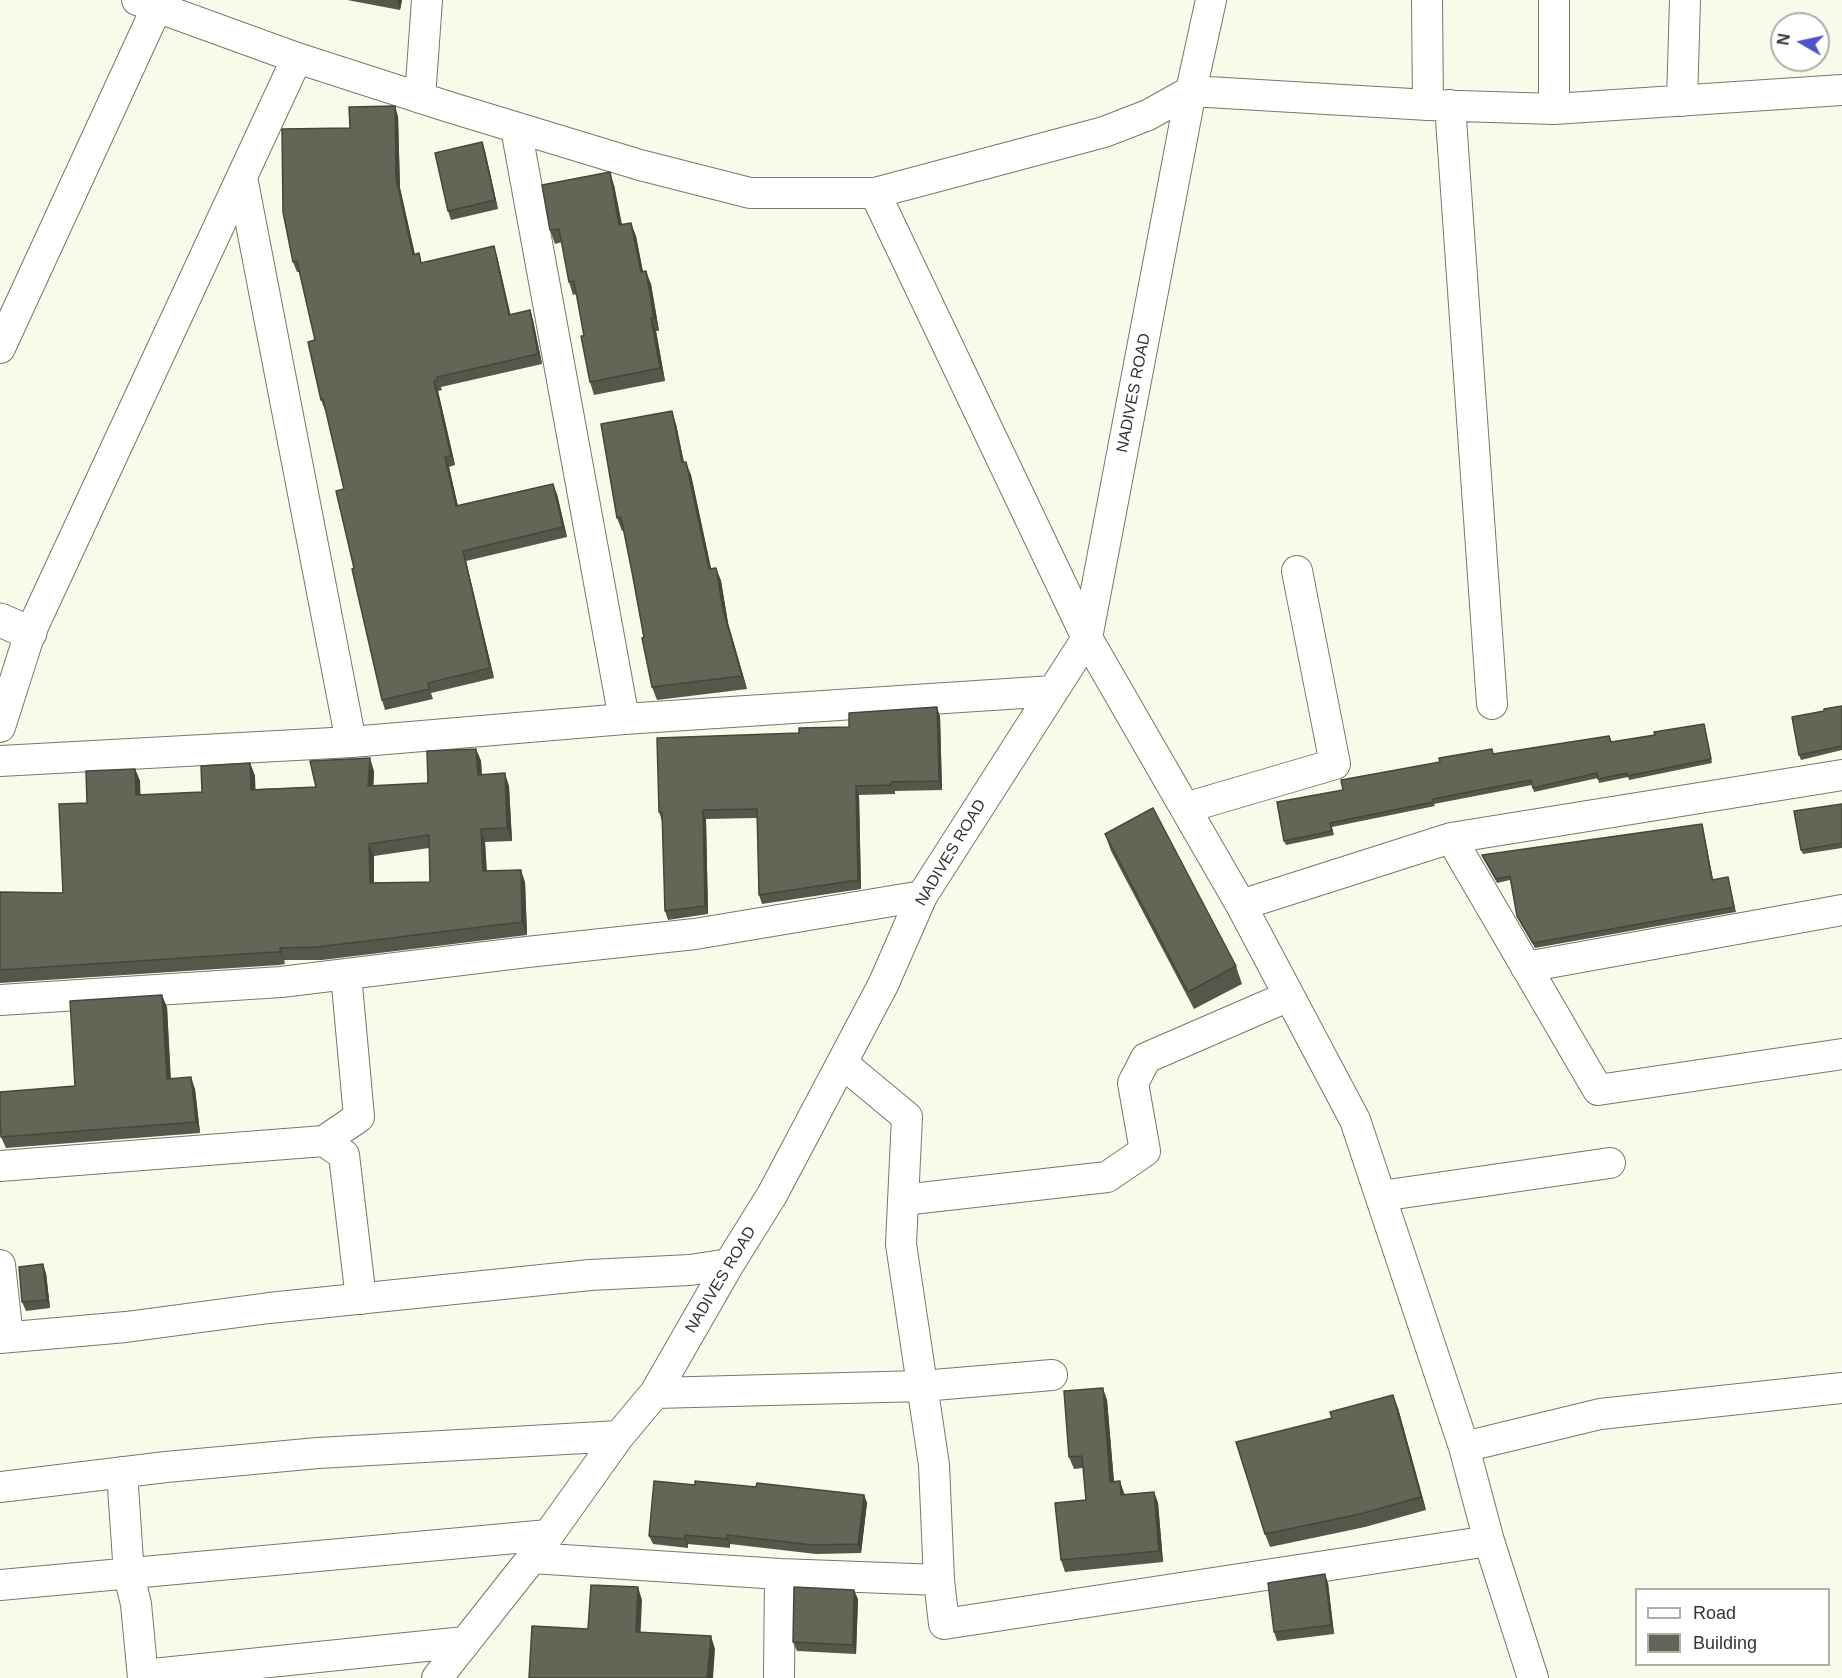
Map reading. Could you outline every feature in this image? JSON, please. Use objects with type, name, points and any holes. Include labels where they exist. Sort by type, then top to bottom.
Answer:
[{"type":"main road","points":[[0,620],[30,633]]},
{"type":"street","points":[[420,98],[427,0]]},
{"type":"street","name":"NADIVES ROAD","points":[[437,1678],[540,1547],[619,1436],[655,1393],[729,1264],[772,1195],[884,985],[922,896],[1087,638],[1210,0]]},
{"type":"street","points":[[1427,0],[1439,105],[1492,704]]},
{"type":"street","points":[[1554,0],[1554,109]]},
{"type":"street","points":[[1682,100],[1686,0]]},
{"type":"street","points":[[0,348],[7,315],[147,4],[188,9],[297,58],[420,98],[640,165],[750,193],[875,193],[1104,132],[1148,115],[1191,91],[1554,109],[1842,90]]},
{"type":"street","points":[[0,727],[30,633],[297,58]]},
{"type":"street","points":[[516,128],[624,720]]},
{"type":"street","points":[[242,177],[351,742]]},
{"type":"street","points":[[875,193],[1087,638],[1241,905],[1355,1120],[1464,1447],[1489,1541],[1533,1678]]},
{"type":"street","points":[[1185,808],[1335,764],[1297,571]]},
{"type":"street","points":[[0,761],[351,742],[624,720],[1053,691]]},
{"type":"street","points":[[1241,905],[1451,838],[1842,775]]},
{"type":"street","points":[[1451,838],[1598,1090],[1842,1054]]},
{"type":"street","points":[[0,1000],[281,982],[695,934],[922,896]]},
{"type":"street","points":[[1526,967],[1842,910]]},
{"type":"street","points":[[0,1166],[324,1141],[360,1117],[346,974]]},
{"type":"street","points":[[903,1200],[1107,1177],[1145,1151],[1132,1083],[1146,1058],[1289,996]]},
{"type":"street","points":[[842,1063],[907,1117],[900,1244],[934,1465],[939,1580],[944,1624],[1489,1541]]},
{"type":"street","points":[[324,1141],[344,1155],[361,1299]]},
{"type":"street","points":[[1381,1196],[1610,1163]]},
{"type":"street","points":[[0,1265],[4,1338],[126,1327],[590,1275],[690,1270],[729,1264]]},
{"type":"street","points":[[655,1393],[922,1386],[1052,1375]]},
{"type":"street","points":[[1464,1447],[1600,1414],[1842,1389]]},
{"type":"street","points":[[0,1487],[122,1472],[318,1453],[619,1436]]},
{"type":"street","points":[[122,1472],[129,1575],[136,1604],[143,1676],[465,1642]]},
{"type":"street","points":[[0,1585],[540,1547],[780,1574],[939,1580]]},
{"type":"street","points":[[779,1678],[780,1574]]},
{"type":"building","points":[[395,106],[396,178],[413,255],[419,253],[421,263],[494,246],[509,315],[530,310],[538,354],[437,377],[438,380],[434,381],[451,456],[445,457],[456,506],[553,484],[563,527],[463,551],[490,668],[428,683],[429,689],[382,700],[336,491],[344,489],[308,342],[315,340],[297,261],[293,262],[283,212],[282,129],[350,128],[349,107]]},
{"type":"building","points":[[482,142],[495,200],[448,211],[435,153]]},
{"type":"building","points":[[610,172],[619,225],[631,223],[641,272],[646,271],[660,368],[590,382],[574,281],[569,282],[559,229],[550,230],[542,185]]},
{"type":"building","points":[[672,411],[682,462],[686,462],[709,569],[716,568],[723,610],[742,676],[652,687],[632,572],[621,517],[617,518],[601,424]]},
{"type":"building","points":[[1842,706],[1842,746],[1799,755],[1792,717]]},
{"type":"building","points":[[937,707],[939,781],[891,782],[891,785],[856,786],[858,880],[759,895],[757,809],[703,810],[705,906],[665,911],[657,738],[799,733],[799,728],[849,727],[849,713]]},
{"type":"building","points":[[1704,724],[1711,759],[1627,776],[1627,773],[1598,779],[1597,773],[1533,788],[1531,780],[1433,799],[1433,802],[1330,823],[1332,831],[1284,841],[1277,802],[1343,790],[1341,780],[1440,762],[1439,758],[1492,749],[1493,754],[1609,736],[1611,742]]},
{"type":"building","points":[[476,749],[478,775],[505,773],[507,828],[481,829],[483,871],[521,870],[522,922],[317,947],[280,948],[280,952],[0,970],[0,892],[63,893],[59,804],[87,803],[86,771],[135,769],[136,795],[202,792],[201,766],[250,763],[251,790],[316,787],[310,761],[370,758],[368,786],[428,783],[427,751]],"holes":[[[429,835],[430,882],[370,883],[369,844]]]},
{"type":"building","points":[[1842,804],[1842,843],[1801,850],[1794,811]]},
{"type":"building","points":[[1153,808],[1236,966],[1188,992],[1105,834]]},
{"type":"building","points":[[1702,824],[1712,880],[1728,877],[1734,907],[1533,943],[1517,916],[1510,876],[1496,879],[1482,855]]},
{"type":"building","points":[[162,995],[167,1079],[191,1077],[196,1122],[1,1137],[0,1092],[75,1086],[70,1001]]},
{"type":"building","points":[[43,1264],[47,1300],[22,1302],[19,1267]]},
{"type":"building","points":[[1103,1388],[1110,1482],[1120,1481],[1121,1495],[1154,1492],[1159,1551],[1061,1560],[1055,1503],[1086,1500],[1082,1456],[1069,1457],[1064,1391]]},
{"type":"building","points":[[1393,1395],[1421,1497],[1360,1514],[1265,1534],[1236,1442],[1332,1418],[1330,1412]]},
{"type":"building","points":[[654,1481],[695,1485],[695,1481],[756,1487],[757,1483],[864,1495],[858,1544],[812,1545],[727,1535],[727,1539],[685,1535],[685,1539],[649,1536]]},
{"type":"building","points":[[1325,1574],[1331,1625],[1274,1632],[1268,1583]]},
{"type":"building","points":[[591,1585],[638,1587],[636,1632],[711,1636],[707,1678],[529,1678],[532,1626],[588,1629]]},
{"type":"building","points":[[794,1587],[854,1590],[853,1645],[793,1642]]}]
